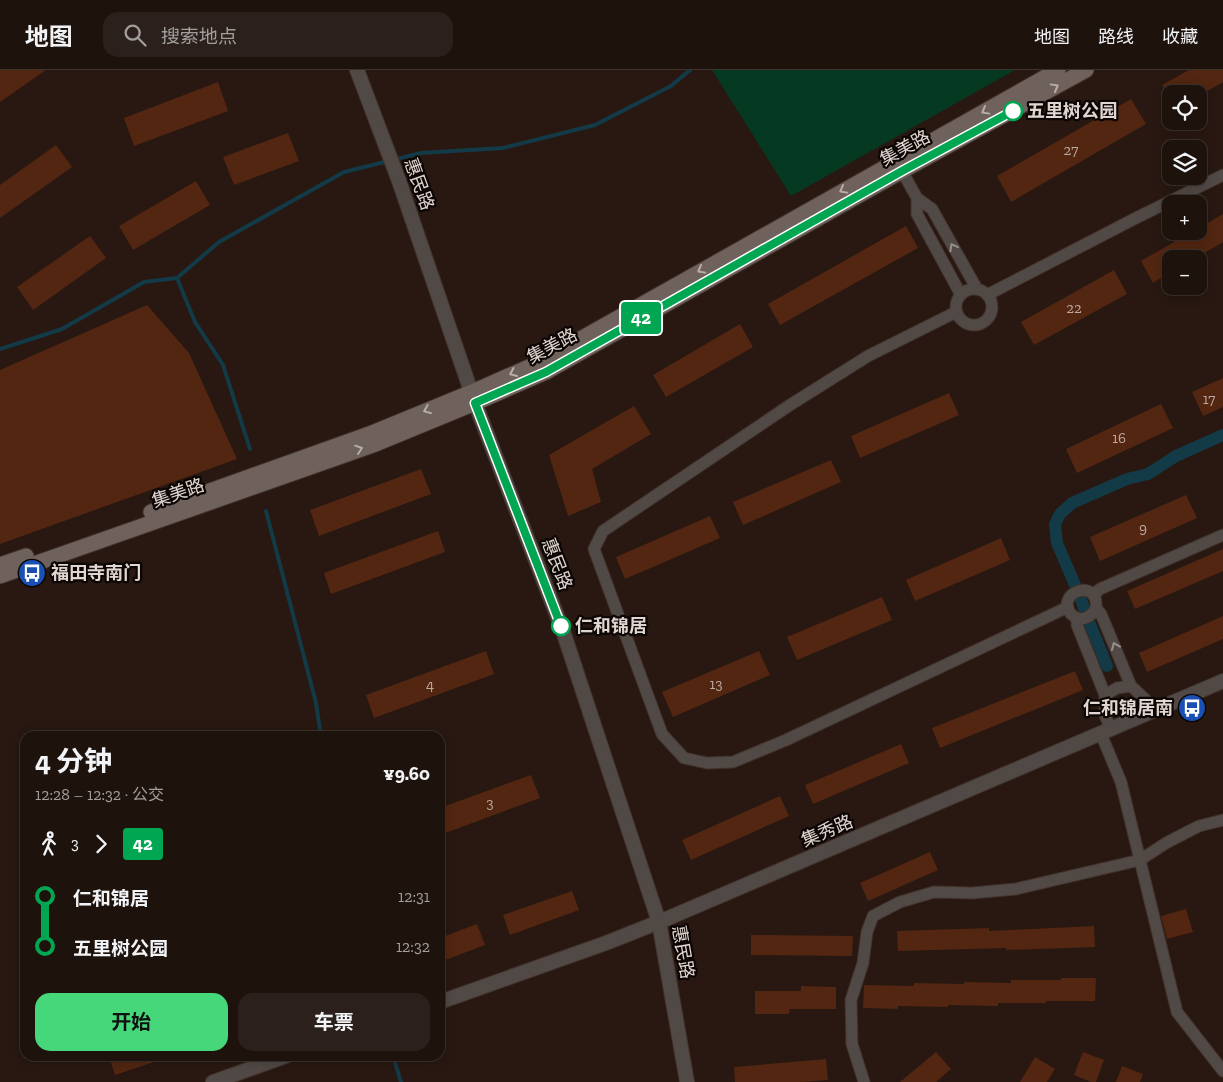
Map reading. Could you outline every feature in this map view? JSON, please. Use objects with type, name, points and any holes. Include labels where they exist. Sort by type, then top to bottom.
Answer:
[{"type":"main road","name":"集美路","points":[[899,166],[1058,70]]},
{"type":"main road","name":"集美路","points":[[0,576],[373,445],[473,397],[899,166],[1086,70]]},
{"type":"main road","name":"集美路","points":[[0,565],[473,397]]},
{"type":"street","name":"惠民路","points":[[357,70],[399,181],[473,397],[563,631],[659,922],[687,1082]]},
{"type":"street","points":[[899,166],[916,198],[932,209],[982,292],[992,305],[989,316],[985,321],[975,325],[963,322],[956,312],[957,300],[966,291],[971,289],[982,292],[1223,175]]},
{"type":"street","points":[[916,198],[916,214],[961,295]]},
{"type":"street","points":[[956,312],[860,361],[790,405],[602,532],[594,549],[662,734],[684,758],[707,763],[733,762],[786,740],[1068,608]]},
{"type":"street","points":[[1093,595],[1100,589],[1223,535]]},
{"type":"street","points":[[1085,590],[1093,595],[1096,608],[1091,616],[1077,618],[1073,616],[1068,608],[1069,598],[1072,594],[1076,591],[1085,590]]},
{"type":"street","points":[[1096,608],[1101,614],[1131,686],[1146,700],[1150,713]]},
{"type":"street","points":[[1077,618],[1077,626],[1105,695],[1106,732],[1121,782],[1177,1012],[1223,1071]]},
{"type":"street","name":"集秀路","points":[[445,1000],[606,943],[659,922],[1223,681]]},
{"type":"street","points":[[1105,695],[1117,688],[1131,686]]},
{"type":"street","points":[[864,1082],[852,1044],[852,1000],[863,963],[867,932],[873,916],[900,902],[934,892],[972,893],[1016,889],[1140,860],[1166,843],[1199,826],[1223,820]]},
{"type":"street","points":[[213,1082],[272,1061]]},
{"type":"green space","name":"五里树公园","points":[[712,70],[1015,70],[791,196]]},
{"type":"building","points":[[0,70],[46,70],[0,102]]},
{"type":"building","points":[[1189,70],[1223,70],[1223,82],[1207,91],[1207,85],[1162,85]]},
{"type":"building","points":[[218,82],[228,111],[134,146],[124,118]]},
{"type":"building","points":[[1131,99],[1146,124],[1011,202],[997,176]]},
{"type":"building","points":[[288,133],[299,161],[234,185],[223,157]]},
{"type":"building","points":[[56,145],[72,167],[0,218],[0,185]]},
{"type":"building","points":[[196,181],[210,205],[133,250],[119,226]]},
{"type":"building","points":[[1223,214],[1223,242],[1207,251],[1162,250],[1162,278],[1153,283],[1141,261],[1177,240],[1207,240],[1207,223]]},
{"type":"building","points":[[906,226],[918,248],[780,325],[768,304]]},
{"type":"building","points":[[90,236],[106,258],[33,310],[17,287]]},
{"type":"building","points":[[1114,270],[1127,294],[1034,345],[1021,322]]},
{"type":"building","points":[[147,305],[189,353],[237,459],[0,544],[0,370]]},
{"type":"building","points":[[740,324],[753,347],[666,397],[653,375]]},
{"type":"building","points":[[1223,378],[1223,407],[1203,416],[1192,392]]},
{"type":"building","points":[[949,393],[959,415],[860,458],[851,436]]},
{"type":"building","points":[[1161,404],[1173,428],[1077,473],[1066,449]]},
{"type":"building","points":[[634,406],[651,434],[592,469],[601,502],[568,516],[549,455]]},
{"type":"building","points":[[831,460],[841,482],[743,525],[733,502]]},
{"type":"building","points":[[421,469],[431,494],[319,536],[310,510]]},
{"type":"building","points":[[1186,495],[1197,518],[1100,561],[1090,537]]},
{"type":"building","points":[[710,516],[720,538],[625,579],[616,557]]},
{"type":"building","points":[[438,531],[445,552],[331,594],[324,573]]},
{"type":"building","points":[[1001,538],[1010,560],[915,601],[906,580]]},
{"type":"building","points":[[1223,549],[1223,571],[1135,609],[1127,591]]},
{"type":"building","points":[[882,597],[892,620],[797,660],[787,637]]},
{"type":"building","points":[[1223,616],[1223,639],[1147,672],[1139,653]]},
{"type":"building","points":[[486,651],[494,674],[374,718],[366,695]]},
{"type":"building","points":[[759,651],[770,675],[673,717],[662,692]]},
{"type":"building","points":[[1075,671],[1083,690],[940,748],[932,728]]},
{"type":"building","points":[[901,744],[909,763],[813,804],[805,785]]},
{"type":"building","points":[[531,775],[540,798],[445,833],[445,806]]},
{"type":"building","points":[[780,796],[789,816],[691,860],[682,840]]},
{"type":"building","points":[[930,852],[938,870],[868,901],[860,883]]},
{"type":"building","points":[[572,891],[579,910],[510,935],[503,915]]},
{"type":"building","points":[[1186,909],[1193,932],[1167,939],[1161,916]]},
{"type":"building","points":[[477,924],[485,945],[445,960],[445,936]]},
{"type":"building","points":[[1094,926],[1095,947],[898,951],[897,931],[989,928],[989,931]]},
{"type":"building","points":[[751,935],[853,936],[852,956],[751,955]]},
{"type":"building","points":[[1061,978],[1096,978],[1095,1001],[998,1003],[998,1006],[948,1005],[948,1007],[898,1006],[898,1009],[863,1008],[864,985],[914,986],[914,983],[1011,983],[1011,980],[1061,980]]},
{"type":"building","points":[[801,986],[836,987],[836,1009],[790,1009],[789,1014],[755,1014],[755,991],[801,991]]},
{"type":"building","points":[[936,1052],[951,1069],[936,1082],[900,1082]]},
{"type":"building","points":[[1083,1052],[1104,1060],[1096,1082],[1091,1082],[1074,1075]]},
{"type":"building","points":[[1035,1057],[1055,1069],[1047,1082],[1020,1082]]},
{"type":"building","points":[[826,1059],[828,1080],[735,1082],[734,1067]]},
{"type":"building","points":[[111,1061],[157,1061],[115,1075]]},
{"type":"building","points":[[1122,1066],[1143,1074],[1140,1082],[1116,1082]]},
{"type":"waterway","points":[[0,349],[62,329],[144,282],[177,278],[219,242],[344,172],[421,153],[503,148],[595,125],[671,86],[690,70]]},
{"type":"waterway","points":[[177,278],[195,322],[223,365],[250,449]]},
{"type":"waterway","points":[[1075,585],[1057,543],[1055,524],[1060,514],[1072,503],[1127,479],[1148,474],[1176,456],[1223,435]]},
{"type":"waterway","points":[[266,511],[316,703],[320,731]]},
{"type":"waterway","points":[[1080,597],[1085,611]]},
{"type":"waterway","points":[[1090,624],[1107,666]]},
{"type":"waterway","points":[[395,1061],[401,1082]]},
{"type":"bus line","name":"42","points":[[561,626],[475,403],[546,372],[902,171],[1013,111]]},
{"type":"place","name":"五里树公园","points":[[1013,111]]},
{"type":"place","name":"福田寺南门","points":[[32,573]]},
{"type":"place","name":"仁和锦居","points":[[561,626]]},
{"type":"place","name":"仁和锦居南","points":[[1192,708]]}]
